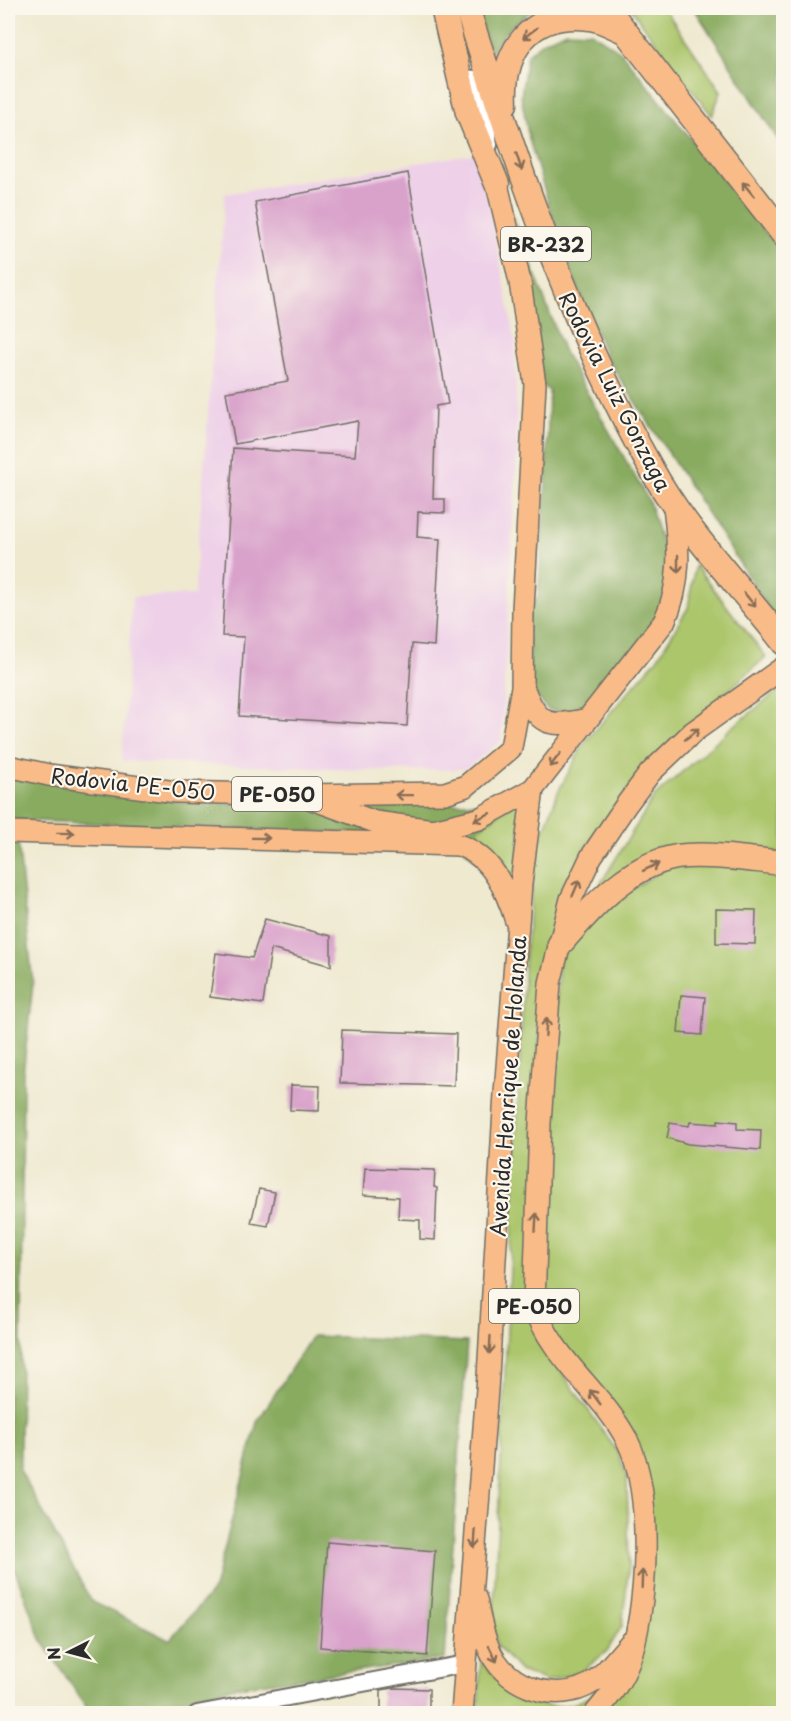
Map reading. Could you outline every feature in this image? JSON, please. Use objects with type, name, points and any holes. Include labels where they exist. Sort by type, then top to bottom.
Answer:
[{"type":"highway","points":[[443,8],[458,80],[468,113],[497,184]]},
{"type":"highway","name":"Rodovia Luiz Gonzaga","points":[[467,8],[545,240],[573,310],[646,460],[674,506],[783,643]]},
{"type":"highway","points":[[607,8],[783,235]]},
{"type":"highway","points":[[506,120],[504,81],[508,60],[522,39],[537,28],[569,17],[592,18],[624,31]]},
{"type":"highway","points":[[560,944],[611,892],[636,874],[665,860],[692,856],[783,862]]},
{"type":"main road","points":[[301,795],[445,793],[466,786],[511,748],[522,687],[523,609],[535,384],[520,282],[497,184]]},
{"type":"main road","name":"PE-050","points":[[533,789],[653,639],[674,602],[678,574],[674,506]]},
{"type":"main road","name":"Avenida Henrique de Holanda","points":[[595,1713],[619,1683],[627,1666],[635,1637],[642,1594],[644,1529],[641,1475],[626,1438],[557,1347],[538,1318],[534,1305],[532,1286],[550,983],[565,918],[579,880],[626,804],[673,749],[783,666]]},
{"type":"main road","points":[[522,687],[531,709],[540,719],[549,723],[564,724],[588,719]]},
{"type":"main road","name":"Rodovia PE-050","points":[[8,766],[49,775],[176,792],[301,795],[375,822],[433,830],[479,819],[533,789]]},
{"type":"main road","name":"Avenida Henrique de Holanda","points":[[462,1713],[518,930],[533,789]]},
{"type":"main road","name":"PE-050","points":[[8,832],[433,842],[458,845],[479,853],[503,888],[518,930]]},
{"type":"main road","points":[[472,1578],[483,1629],[495,1660],[508,1674],[531,1688],[550,1692],[567,1691],[596,1680],[635,1637]]},
{"type":"street","points":[[197,1713],[465,1664]]},
{"type":"shaded area","points":[[479,153],[515,339],[517,452],[501,741],[466,769],[392,771],[122,761],[132,597],[194,595],[225,194]]},
{"type":"green space","points":[[476,8],[541,8],[512,26],[491,53]]},
{"type":"green space","points":[[630,8],[664,8],[721,91],[712,116]]},
{"type":"green space","points":[[694,8],[783,8],[783,148]]},
{"type":"green space","points":[[567,31],[591,32],[621,52],[783,254],[783,622],[777,621],[608,360],[564,255],[529,139],[521,96],[527,55],[542,42]]},
{"type":"green space","points":[[514,217],[564,352],[649,501],[670,571],[663,610],[587,711],[558,712],[547,709],[530,687],[528,613],[538,597],[546,483],[549,391],[540,383]]},
{"type":"green space","points":[[695,565],[766,657],[648,762],[584,849],[550,935],[539,1012],[545,1348],[619,1454],[627,1478],[629,1566],[622,1626],[607,1651],[581,1672],[548,1681],[520,1671],[497,1646],[493,1625],[525,955],[536,852],[558,792],[585,742],[657,659],[688,608]]},
{"type":"green space","points":[[783,687],[783,854],[707,850],[594,894],[654,797],[730,729]]},
{"type":"green space","points":[[8,775],[108,793],[202,804],[513,803],[475,831],[450,837],[8,820]]},
{"type":"green space","points":[[524,795],[514,894],[450,837],[475,831]]},
{"type":"green space","points":[[18,841],[33,984],[23,1074],[20,1470],[92,1602],[169,1640],[214,1589],[257,1422],[312,1336],[467,1342],[445,1659],[222,1689],[137,1713],[90,1713],[41,1639],[8,1552],[8,842]]},
{"type":"green space","points":[[684,856],[783,864],[783,1713],[594,1713],[638,1621],[641,1475],[538,1318],[560,944],[577,924]]},
{"type":"green space","points":[[481,1659],[510,1689],[548,1706],[562,1706],[583,1700],[600,1686],[620,1663],[606,1689],[582,1713],[478,1714]]},
{"type":"building","points":[[408,173],[448,404],[436,406],[433,499],[445,499],[445,513],[418,512],[417,537],[440,539],[434,646],[412,644],[407,726],[239,716],[244,637],[222,636],[233,448],[355,456],[358,421],[235,444],[226,392],[288,381],[255,202]]},
{"type":"building","points":[[716,909],[756,910],[755,944],[716,943]]},
{"type":"building","points":[[265,919],[331,936],[331,966],[271,949],[263,1004],[210,997],[216,953],[252,958]]},
{"type":"building","points":[[681,995],[705,997],[702,1035],[678,1033]]},
{"type":"building","points":[[342,1030],[456,1034],[454,1086],[340,1083]]},
{"type":"building","points":[[291,1085],[320,1086],[319,1111],[290,1110]]},
{"type":"building","points":[[718,1120],[737,1122],[737,1129],[761,1130],[760,1150],[688,1144],[667,1138],[670,1123],[689,1126],[690,1122],[718,1124]]},
{"type":"building","points":[[365,1168],[435,1170],[434,1187],[437,1188],[435,1240],[420,1239],[420,1220],[398,1219],[399,1197],[363,1195]]},
{"type":"building","points":[[259,1189],[275,1192],[268,1226],[251,1223]]},
{"type":"building","points":[[327,1542],[435,1551],[427,1656],[320,1647]]},
{"type":"building","points":[[429,1689],[429,1713],[381,1713],[381,1690]]}]
